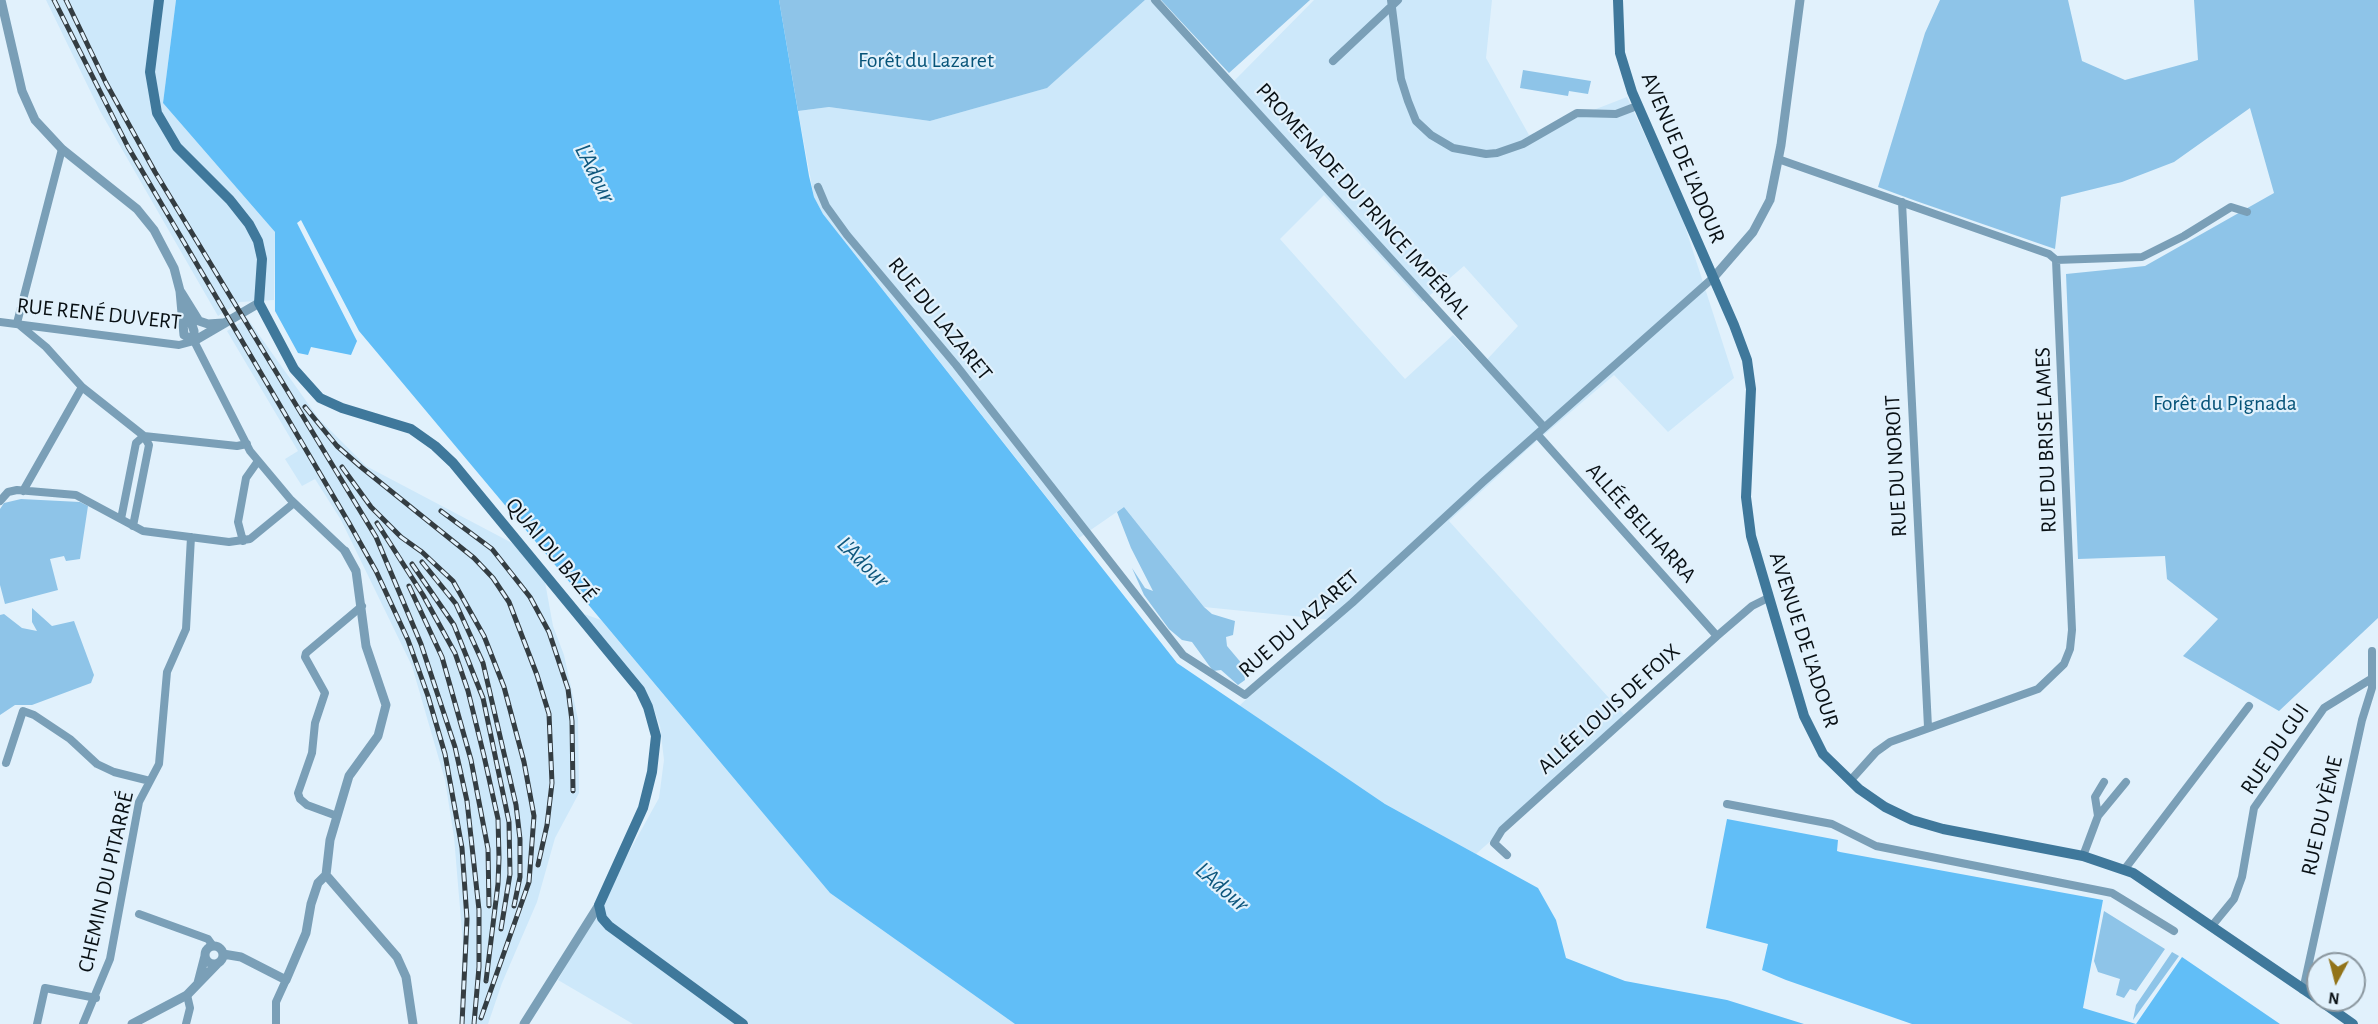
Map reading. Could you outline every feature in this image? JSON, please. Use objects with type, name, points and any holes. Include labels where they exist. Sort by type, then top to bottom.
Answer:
[{"type":"main road","points":[[159,0],[150,72],[153,100],[171,140],[231,200],[258,241],[262,259],[259,303]]},
{"type":"main road","name":"AVENUE DE L'ADOUR","points":[[1618,0],[1620,53],[1638,106],[1744,349],[1750,378],[1747,514],[1768,598],[1809,731],[1825,756],[1850,781],[1885,807],[1923,824],[2083,856],[2124,870],[2306,992]]},
{"type":"main road","name":"QUAI DU BAZÉ","points":[[259,303],[294,369],[320,398],[342,408],[411,429],[453,463],[640,690],[653,721],[656,736],[652,772],[643,808],[599,905]]},
{"type":"main road","points":[[599,905],[604,922],[743,1024]]},
{"type":"main road","name":"AVENUE DE L'ADOUR","points":[[2336,1012],[2353,1024]]},
{"type":"street","points":[[1,0],[25,100],[40,128],[145,218],[168,254],[180,291],[184,335],[194,340],[247,444],[258,461],[294,503],[345,551],[356,571],[366,646],[386,705],[378,736],[349,776],[330,840],[326,875],[318,883],[311,904],[306,933],[276,1002],[276,1024]]},
{"type":"street","name":"PROMENADE DU PRINCE IMPÉRIAL","points":[[1155,0],[1544,427]]},
{"type":"street","points":[[1714,277],[1740,248],[1763,215],[1770,200],[1778,159],[1800,0]]},
{"type":"street","points":[[1394,1],[1401,79],[1416,121],[1431,135],[1454,148],[1497,153],[1522,144],[1577,113],[1616,114],[1638,106]]},
{"type":"street","points":[[1333,61],[1394,1]]},
{"type":"street","points":[[62,149],[17,323],[46,347],[82,387],[144,436],[148,445],[133,526]]},
{"type":"street","points":[[1778,159],[2049,254],[2056,260],[2142,257],[2184,236],[2231,207],[2247,212]]},
{"type":"street","name":"RUE DU LAZARET","points":[[818,187],[826,206],[847,234],[956,365],[1183,655],[1245,695],[1352,603],[1544,427],[1714,277]]},
{"type":"street","name":"RUE DU NOROIT","points":[[1902,202],[1928,727]]},
{"type":"street","name":"RUE DU BRISE LAMES","points":[[1850,781],[1871,758],[1890,742],[2038,689],[2064,664],[2070,649],[2072,630],[2056,260]]},
{"type":"street","points":[[180,291],[199,321],[208,324],[225,323]]},
{"type":"street","points":[[194,340],[259,303]]},
{"type":"street","name":"RUE RENÉ DUVERT","points":[[0,322],[179,345],[194,340]]},
{"type":"street","points":[[23,490],[82,387]]},
{"type":"street","name":"ALLÉE BELHARRA","points":[[1537,434],[1717,636]]},
{"type":"street","points":[[121,519],[136,442],[144,436],[237,446],[247,444]]},
{"type":"street","points":[[243,541],[238,522],[246,478],[258,461]]},
{"type":"street","points":[[0,501],[13,490],[82,497],[143,531],[243,541],[254,537],[294,503]]},
{"type":"street","name":"CHEMIN DU PITARRÉ","points":[[83,1024],[96,998],[110,959],[139,802],[159,764],[167,672],[186,629],[192,537]]},
{"type":"street","name":"ALLÉE LOUIS DE FOIX","points":[[1507,855],[1494,843],[1502,830],[1717,636],[1752,606],[1768,598]]},
{"type":"street","points":[[337,816],[307,805],[300,800],[298,793],[312,753],[315,723],[325,693],[305,657],[306,653],[362,606]]},
{"type":"street","name":"RUE DU YÈME","points":[[2303,990],[2354,754],[2372,688],[2372,651]]},
{"type":"street","name":"RUE DU GUI","points":[[2211,927],[2234,899],[2242,877],[2254,808],[2324,708],[2371,679]]},
{"type":"street","points":[[2124,870],[2249,706]]},
{"type":"street","points":[[6,763],[23,711],[70,739],[97,764],[114,772],[150,781]]},
{"type":"street","points":[[2098,816],[2095,797],[2104,782]]},
{"type":"street","points":[[2083,856],[2098,816],[2126,782]]},
{"type":"street","points":[[1727,804],[1832,824],[1876,846],[2112,893],[2174,931]]},
{"type":"street","points":[[326,875],[397,957],[406,977],[413,1024]]},
{"type":"street","points":[[524,1024],[599,905]]},
{"type":"street","points":[[139,914],[208,939],[223,954],[241,957],[286,980]]},
{"type":"street","points":[[198,983],[206,951],[213,946]]},
{"type":"street","points":[[132,1024],[187,995],[218,963],[223,954]]},
{"type":"street","points":[[205,956],[210,963],[218,963]]},
{"type":"street","points":[[37,1024],[45,988],[96,998]]},
{"type":"street","points":[[186,1024],[190,1008],[187,995]]},
{"type":"shaded area","points":[[46,0],[176,0],[163,103],[275,232],[274,300],[240,302],[218,316],[100,111]]},
{"type":"shaded area","points":[[1145,0],[1152,0],[1234,81],[1314,0],[1492,0],[1486,58],[1529,135],[1627,97],[1680,211],[1734,378],[1668,432],[1614,375],[1531,446],[1449,521],[1628,719],[1476,854],[1385,804],[1239,706],[1332,620],[1204,607],[1124,507],[1079,538],[823,214],[814,197],[798,111],[829,107],[930,121],[1046,88]],"holes":[[[1324,195],[1422,302],[1464,266],[1518,326],[1482,365],[1453,335],[1405,379],[1280,239]]]},
{"type":"shaded area","points":[[247,318],[319,419],[366,466],[514,544],[545,582],[553,626],[564,655],[578,719],[579,793],[555,838],[537,902],[502,983],[488,1024],[459,1024],[463,944],[454,837],[445,780],[412,666],[341,520],[315,479],[302,486],[285,459],[298,451],[227,331]]},
{"type":"shaded area","points":[[584,614],[601,620],[830,893],[1015,1024],[633,1024],[558,980],[659,798],[664,760],[660,726],[651,702]]},
{"type":"green space","name":"Forêt du Lazaret","points":[[779,0],[1145,0],[1047,88],[930,121],[829,107],[798,111]]},
{"type":"green space","points":[[1161,0],[1310,0],[1229,73]]},
{"type":"green space","name":"Forêt du Pignada","points":[[1940,0],[2068,0],[2082,61],[2125,80],[2198,60],[2194,0],[2378,0],[2378,618],[2279,711],[2183,656],[2218,619],[2167,579],[2165,556],[2078,559],[2066,274],[2145,266],[2274,193],[2250,108],[2174,162],[2122,182],[2061,197],[2055,249],[1916,201],[1878,187],[1925,33]]},
{"type":"green space","points":[[1523,70],[1591,81],[1588,94],[1569,91],[1568,96],[1520,88]]},
{"type":"green space","points":[[21,499],[80,502],[88,506],[80,559],[66,561],[64,556],[50,559],[58,590],[5,604],[0,585],[0,509],[4,503]]},
{"type":"green space","points":[[1124,507],[1204,607],[1212,614],[1235,621],[1233,635],[1226,637],[1227,646],[1243,665],[1245,680],[1238,685],[1221,670],[1213,671],[1192,642],[1182,640],[1169,629],[1144,595],[1132,568],[1145,588],[1153,591],[1131,548],[1117,512]]},
{"type":"green space","points":[[32,608],[52,626],[74,621],[94,675],[91,683],[32,705],[15,705],[0,715],[0,615],[4,614],[22,628],[37,631],[32,622]]},
{"type":"green space","points":[[2104,911],[2165,949],[2136,991],[2130,989],[2124,998],[2116,995],[2120,979],[2098,972],[2094,961]]},
{"type":"green space","points":[[2172,952],[2179,956],[2133,1020],[2136,1005]]},
{"type":"water","name":"L'Adour","points":[[176,0],[779,0],[809,176],[814,197],[823,214],[1177,663],[1385,804],[1538,888],[1556,920],[1566,958],[1625,981],[1727,1000],[1804,1024],[1015,1024],[830,893],[359,331],[301,220],[297,223],[357,341],[351,355],[311,347],[308,355],[298,353],[275,311],[275,232],[163,103]]},
{"type":"water","points":[[1727,819],[1838,840],[1837,851],[1840,852],[2103,900],[2083,1008],[2136,1024],[1912,1024],[1762,970],[1768,944],[1706,928]]},
{"type":"water","points":[[2182,957],[2280,1024],[2136,1024]]},
{"type":"railway","points":[[54,0],[128,147],[349,523],[376,571],[408,640],[445,754],[462,848],[467,919],[462,1024]]},
{"type":"railway","points":[[66,0],[106,83],[155,172],[376,537],[421,644],[455,747],[467,801],[479,910],[479,967],[474,1024]]},
{"type":"railway","points":[[305,407],[337,446],[474,558],[493,578],[509,602],[537,675],[549,714],[552,783],[547,825],[538,865]]},
{"type":"railway","points":[[342,467],[371,507],[401,537],[422,552],[453,581],[484,636],[504,687],[524,762],[534,816],[529,882],[481,1018]]},
{"type":"railway","points":[[441,511],[492,549],[530,597],[549,632],[568,689],[572,721],[573,791]]},
{"type":"railway","points":[[377,523],[423,595],[455,653],[468,691],[484,756],[498,819],[499,858],[486,981]]},
{"type":"railway","points":[[422,562],[456,604],[483,663],[516,805],[520,839],[520,877],[514,906]]},
{"type":"railway","points":[[412,564],[454,625],[483,698],[509,822],[510,874],[501,929]]},
{"type":"railway","points":[[409,586],[442,657],[471,760],[488,849],[489,906]]}]
